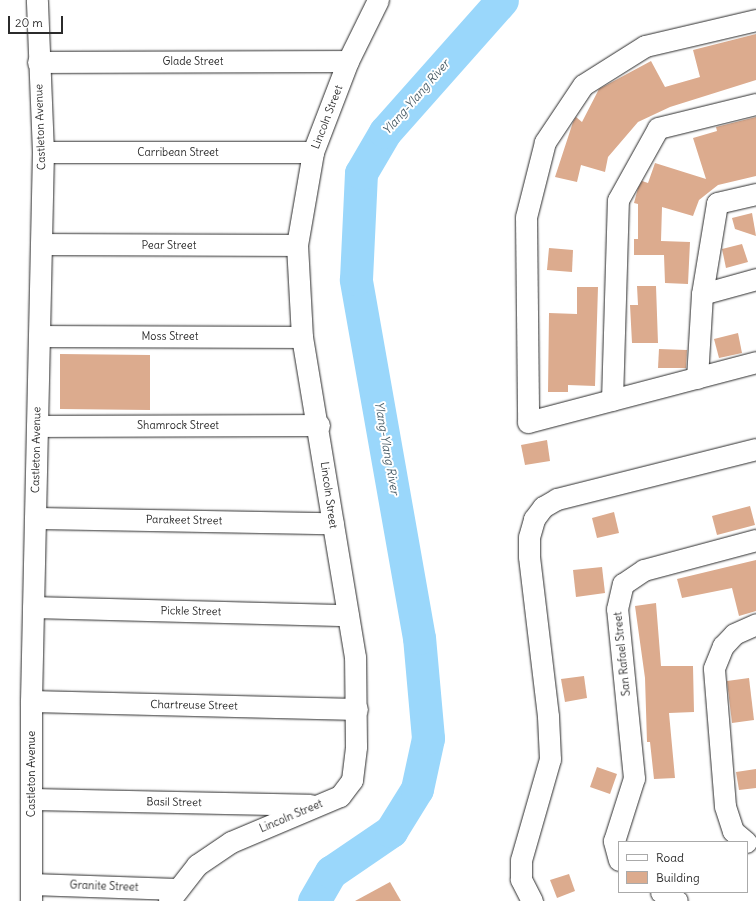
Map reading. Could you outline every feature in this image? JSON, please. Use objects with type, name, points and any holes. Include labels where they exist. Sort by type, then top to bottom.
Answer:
[{"type":"street","name":"Castleton Avenue","points":[[31,892],[31,701],[43,152],[38,62],[37,0]]},
{"type":"street","name":"Lincoln Street","points":[[173,895],[197,865],[231,842],[340,796],[352,780],[357,709],[355,657],[319,425],[302,337],[297,245],[313,152],[348,61],[378,0]]},
{"type":"street","points":[[756,20],[645,46],[582,84],[545,142],[526,217],[528,422],[756,362]]},
{"type":"street","name":"Glade Street","points":[[38,62],[348,61]]},
{"type":"street","points":[[612,400],[618,200],[658,128],[756,104]]},
{"type":"street","name":"Carribean Street","points":[[43,152],[313,152]]},
{"type":"street","points":[[697,378],[702,294],[718,203],[756,194]]},
{"type":"street","name":"Pear Street","points":[[40,244],[297,245]]},
{"type":"street","points":[[702,294],[756,279]]},
{"type":"street","name":"Moss Street","points":[[39,336],[302,337]]},
{"type":"street","name":"Shamrock Street","points":[[37,426],[319,425]]},
{"type":"street","points":[[532,901],[521,879],[521,860],[550,759],[548,716],[529,556],[529,536],[534,520],[543,507],[557,499],[756,449]]},
{"type":"street","name":"Parakeet Street","points":[[35,518],[333,523]]},
{"type":"street","name":"San Rafael Street","points":[[618,856],[614,841],[634,778],[617,609],[624,584],[644,570],[756,540]]},
{"type":"street","name":"Pickle Street","points":[[33,607],[348,615]]},
{"type":"street","points":[[746,841],[733,831],[725,806],[714,668],[722,646],[734,634],[756,624]]},
{"type":"street","name":"Chartreuse Street","points":[[31,701],[357,709]]},
{"type":"street","name":"Basil Street","points":[[31,800],[318,805]]},
{"type":"street","name":"Granite Street","points":[[31,892],[173,895]]},
{"type":"street","points":[[663,893],[677,901]]},
{"type":"building","points":[[756,34],[756,80],[670,107],[638,122],[608,157],[605,172],[581,165],[577,182],[555,177],[573,122],[576,117],[582,122],[599,89],[651,61],[665,87],[700,77],[693,50]]},
{"type":"building","points":[[756,117],[756,176],[718,185],[699,200],[693,216],[662,207],[661,241],[690,242],[688,284],[665,283],[664,255],[634,255],[634,239],[638,239],[638,204],[634,203],[638,188],[642,181],[648,183],[655,163],[706,179],[693,138],[717,131],[716,127]]},
{"type":"building","points":[[752,213],[756,236],[735,229],[732,218]]},
{"type":"building","points":[[742,244],[748,262],[726,268],[722,249]]},
{"type":"building","points":[[549,248],[573,250],[572,272],[547,270]]},
{"type":"building","points":[[637,286],[656,286],[658,343],[632,343],[630,305],[638,305]]},
{"type":"building","points":[[577,287],[598,287],[595,386],[568,385],[568,392],[548,392],[549,313],[577,314]]},
{"type":"building","points":[[738,333],[742,353],[719,358],[714,339]]},
{"type":"building","points":[[659,349],[687,350],[686,368],[658,368]]},
{"type":"building","points":[[60,354],[150,355],[150,410],[60,409]]},
{"type":"building","points":[[547,440],[550,461],[525,465],[521,445]]},
{"type":"building","points":[[750,506],[755,525],[717,535],[712,516]]},
{"type":"building","points":[[614,512],[619,533],[597,538],[592,518]]},
{"type":"building","points":[[756,560],[756,611],[739,616],[732,588],[682,598],[677,579]]},
{"type":"building","points":[[602,567],[605,593],[576,597],[573,570]]},
{"type":"building","points":[[656,603],[661,666],[693,666],[694,712],[669,713],[675,778],[654,779],[650,742],[647,742],[645,678],[635,606]]},
{"type":"building","points":[[584,676],[587,698],[565,702],[561,679]]},
{"type":"building","points":[[749,678],[754,720],[732,723],[727,681]]},
{"type":"building","points":[[597,767],[617,774],[610,794],[590,787]]},
{"type":"building","points":[[756,769],[756,788],[739,790],[736,772]]},
{"type":"building","points":[[569,874],[575,891],[557,898],[550,880]]},
{"type":"building","points":[[390,882],[401,901],[355,901]]},
{"type":"waterway","name":"Ylang-Ylang River","points":[[314,901],[331,872],[391,831],[417,789],[428,738],[419,638],[356,279],[361,173],[385,132],[502,0]]}]
